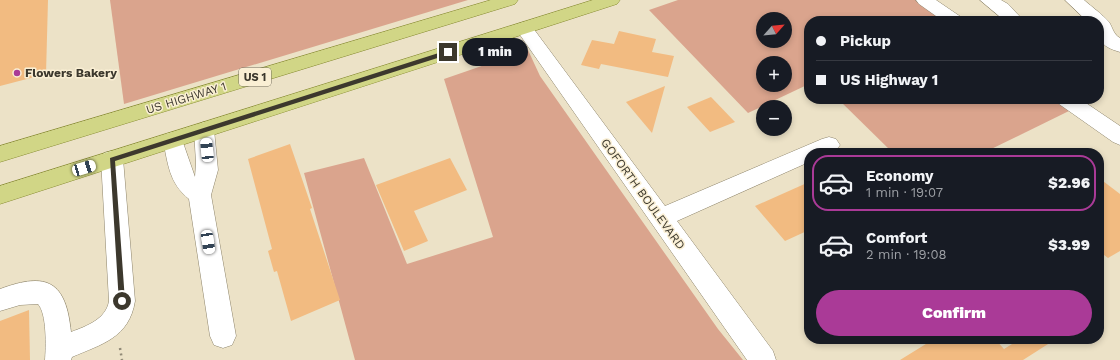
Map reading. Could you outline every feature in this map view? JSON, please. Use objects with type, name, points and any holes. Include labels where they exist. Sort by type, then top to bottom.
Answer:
[{"type":"main road","name":"US HIGHWAY 1","points":[[0,154],[509,0]]},
{"type":"main road","points":[[0,195],[611,0]]},
{"type":"street","points":[[925,0],[948,16]]},
{"type":"street","points":[[989,0],[1002,8],[1010,16]]},
{"type":"street","points":[[1074,0],[1091,16]]},
{"type":"street","name":"GOFORTH BOULEVARD","points":[[524,28],[763,360]]},
{"type":"street","points":[[1104,31],[1109,42]]},
{"type":"street","points":[[1074,104],[1116,130]]},
{"type":"street","points":[[204,130],[208,165],[206,180],[200,194],[223,336]]},
{"type":"street","points":[[173,140],[184,179],[191,188],[200,194]]},
{"type":"street","points":[[822,148],[829,145]]},
{"type":"street","points":[[660,218],[804,155]]},
{"type":"street","points":[[0,300],[22,293],[32,292],[48,296],[52,300],[55,308],[59,354],[108,327],[116,319],[120,311],[122,301],[112,159]]},
{"type":"shaded area","points":[[110,0],[468,0],[124,104]]},
{"type":"shaded area","points":[[678,0],[916,0],[939,16],[804,16],[804,86],[775,100],[756,100],[756,109],[748,113],[649,10]]},
{"type":"shaded area","points":[[528,50],[540,76],[718,329],[743,360],[355,360],[304,173],[364,158],[407,264],[493,237],[444,79]]},
{"type":"shaded area","points":[[843,104],[1062,104],[1071,110],[993,148],[888,148]]},
{"type":"building","points":[[0,0],[48,0],[46,74],[0,86]]},
{"type":"building","points":[[619,31],[656,39],[652,52],[674,56],[668,77],[601,64],[599,69],[581,65],[592,40],[614,44]]},
{"type":"building","points":[[665,86],[652,133],[626,102]]},
{"type":"building","points":[[711,97],[735,122],[710,132],[687,107]]},
{"type":"building","points":[[290,144],[312,208],[310,209],[340,300],[291,321],[277,271],[274,272],[268,251],[272,249],[248,159]]},
{"type":"building","points":[[450,158],[467,190],[414,211],[428,241],[404,251],[376,185]]},
{"type":"building","points":[[1104,182],[1120,194],[1120,251],[1108,258],[1104,255]]},
{"type":"building","points":[[804,184],[804,232],[785,241],[755,206]]},
{"type":"building","points":[[29,310],[30,360],[0,360],[0,321]]},
{"type":"building","points":[[926,344],[1000,344],[1004,349],[1012,344],[1048,344],[1023,360],[900,360]]},
{"type":"place","name":"Flowers Bakery","points":[[17,73]]},
{"type":"route","points":[[122,301],[112,159],[448,52]]}]
